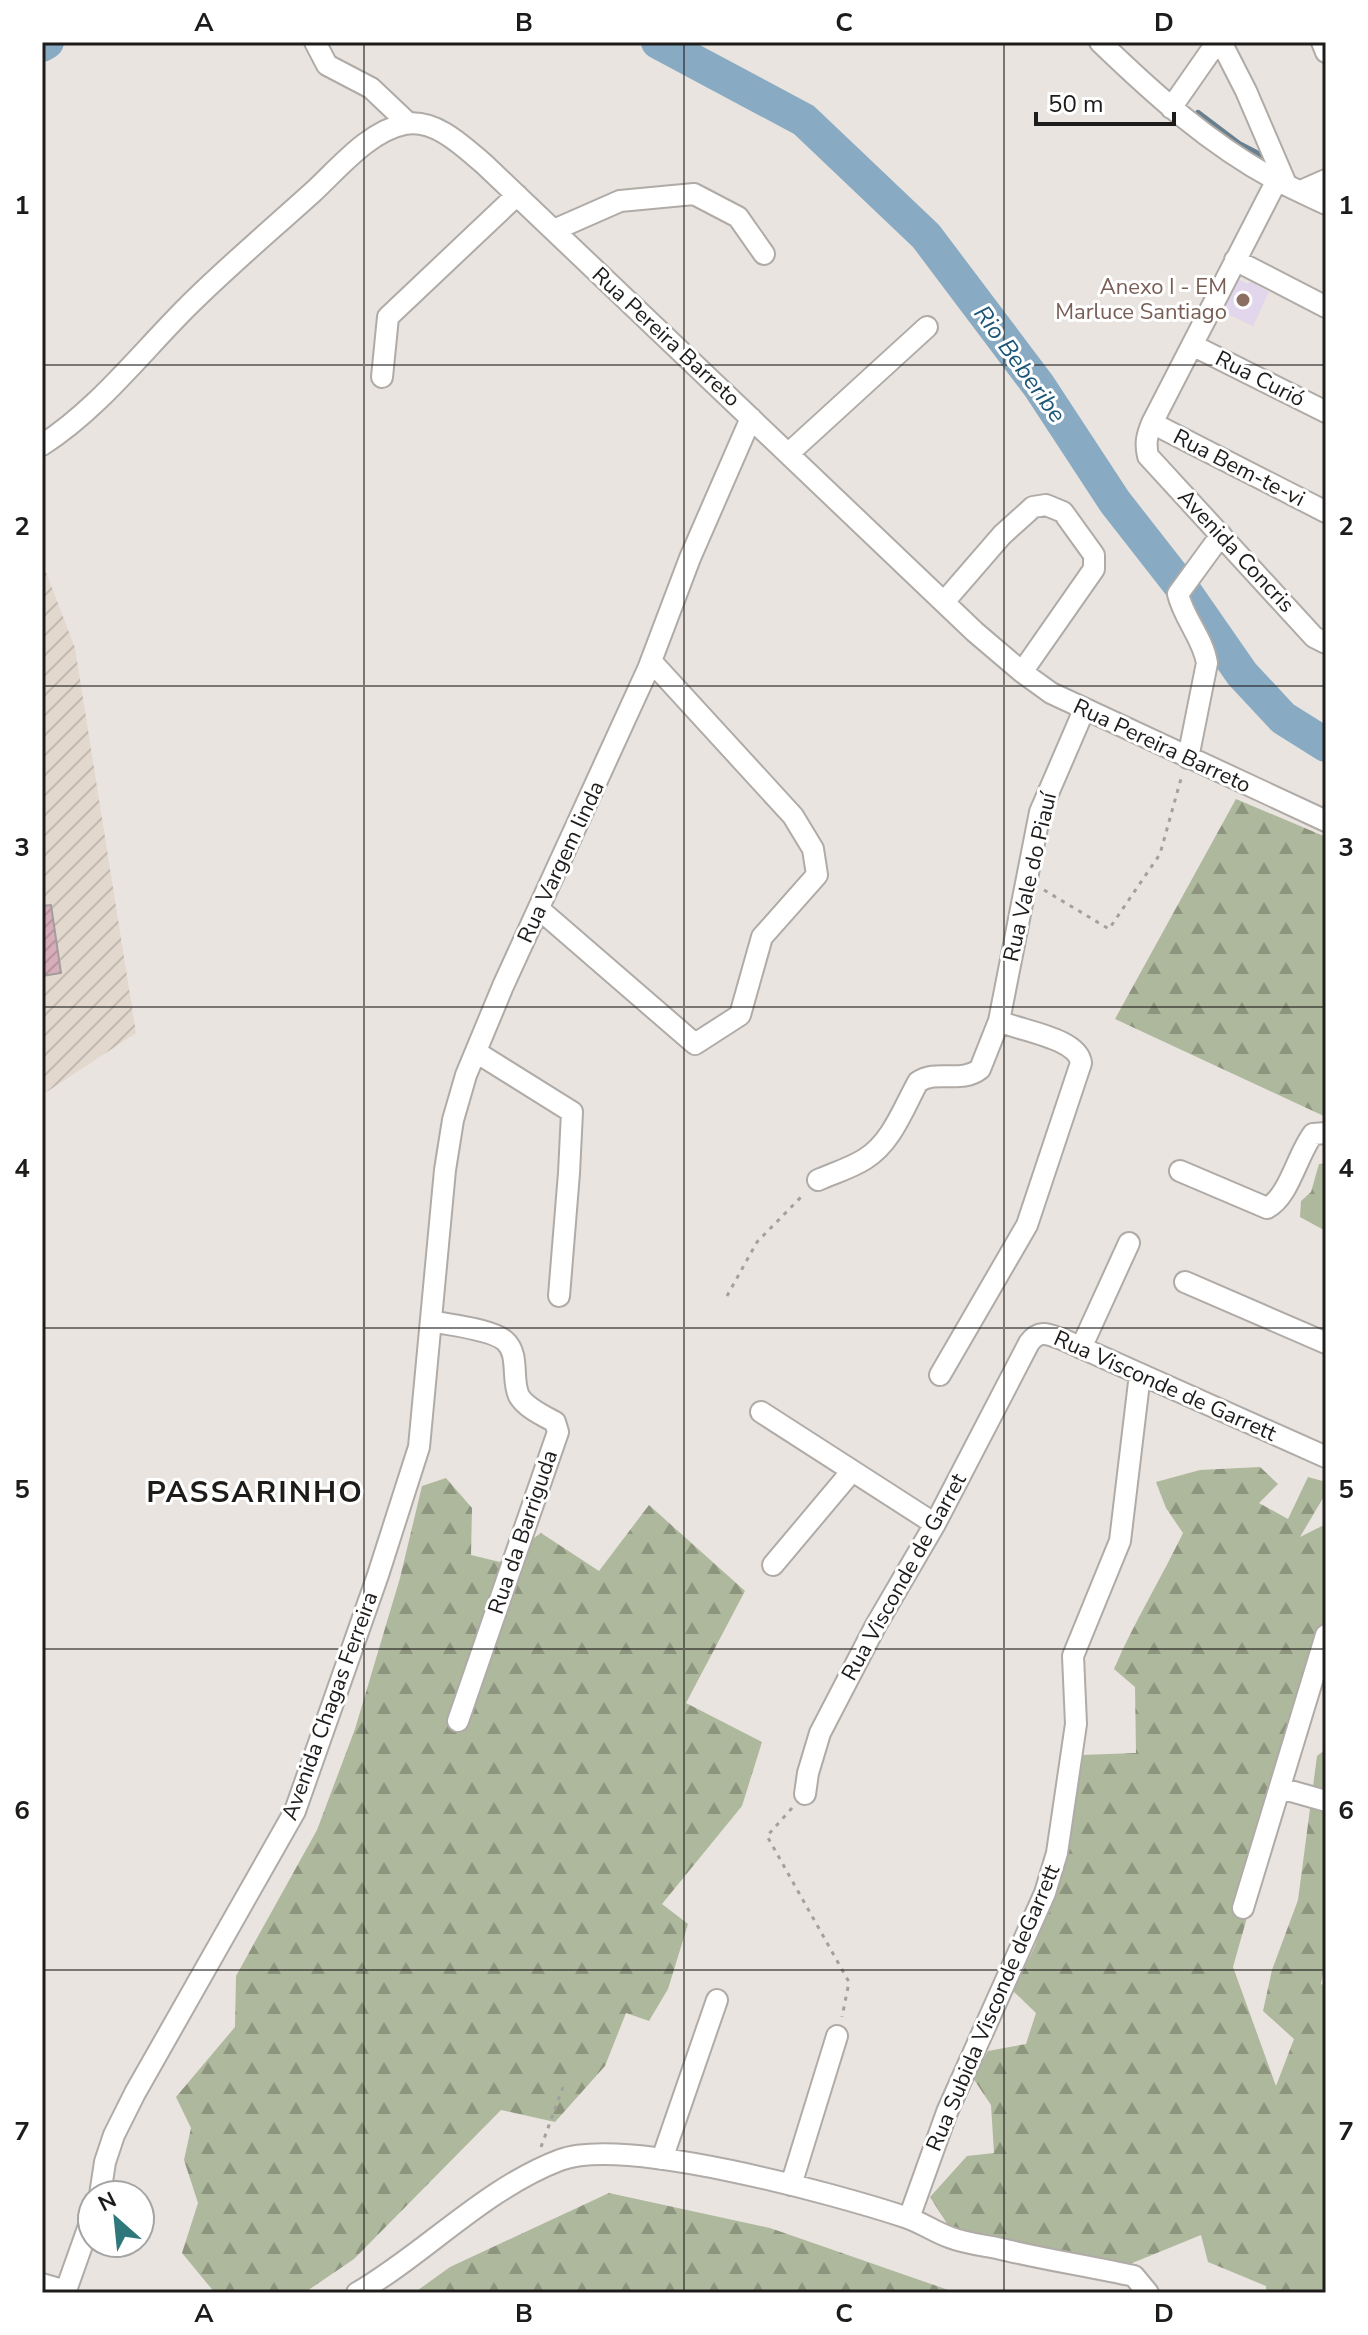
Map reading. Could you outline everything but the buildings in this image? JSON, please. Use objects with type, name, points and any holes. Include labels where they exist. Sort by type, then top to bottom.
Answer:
[{"type":"street","points":[[42,445],[91,405],[188,306],[358,151],[386,132],[408,123],[371,88],[327,65],[315,42]]},
{"type":"street","points":[[1100,42],[1171,108],[1206,135],[1288,185],[1326,204]]},
{"type":"street","points":[[1171,108],[1219,42],[1246,91],[1288,185]]},
{"type":"street","points":[[1322,42],[1326,52]]},
{"type":"street","name":"Rua Pereira Barreto","points":[[408,123],[424,124],[457,141],[944,602],[1022,672],[1051,693],[1084,710],[1326,821]]},
{"type":"street","points":[[1152,423],[1194,346],[1235,260],[1288,185],[1326,180]]},
{"type":"street","points":[[554,230],[620,201],[694,194],[738,217],[764,254]]},
{"type":"street","points":[[382,377],[388,317],[517,195]]},
{"type":"street","points":[[1235,260],[1326,307]]},
{"type":"street","points":[[789,453],[927,327]]},
{"type":"street","name":"Rua Curió","points":[[1194,346],[1326,412]]},
{"type":"street","name":"Rua Vargem linda","points":[[431,1321],[439,1225],[453,1120],[476,1052],[651,661],[690,558],[751,418]]},
{"type":"street","name":"Avenida Concris","points":[[1152,423],[1147,436],[1148,456],[1314,637],[1326,643]]},
{"type":"street","name":"Rua Bem-te-vi","points":[[1152,423],[1326,512]]},
{"type":"street","points":[[944,602],[1002,535],[1033,507],[1046,505],[1063,512],[1094,555],[1094,569],[1022,672]]},
{"type":"street","points":[[1188,758],[1207,663],[1205,648],[1181,608],[1178,590],[1221,535]]},
{"type":"street","points":[[539,909],[695,1044],[740,1015],[762,937],[817,875],[813,849],[793,816],[651,661]]},
{"type":"street","name":"Rua Vale do Piauí","points":[[818,1180],[862,1161],[878,1149],[891,1133],[918,1082],[925,1077],[965,1077],[980,1069],[1001,1012],[1040,812],[1084,710]]},
{"type":"street","points":[[940,1375],[1027,1225],[1081,1063],[1077,1050],[1069,1044],[1018,1030],[1001,1012]]},
{"type":"street","points":[[476,1052],[572,1112],[559,1296]]},
{"type":"street","points":[[1180,1171],[1267,1208],[1281,1197],[1305,1144],[1313,1134],[1326,1133]]},
{"type":"street","points":[[1081,1348],[1129,1243]]},
{"type":"street","points":[[1185,1282],[1326,1343]]},
{"type":"street","name":"Rua da Barriguda","points":[[431,1321],[487,1333],[505,1341],[512,1353],[519,1396],[555,1422],[558,1432],[458,1721]]},
{"type":"street","name":"Avenida Chagas Ferreira","points":[[103,2179],[110,2149],[135,2093],[295,1811],[378,1575],[419,1447],[431,1321]]},
{"type":"street","name":"Rua Visconde de Garrett","points":[[1017,1365],[1038,1334],[1044,1332],[1326,1457]]},
{"type":"street","name":"Rua Visconde de Garret","points":[[805,1794],[820,1733],[876,1625],[935,1524],[1017,1365]]},
{"type":"street","name":"Rua Subida Visconde deGarrett","points":[[909,2218],[947,2112],[1045,1893],[1057,1853],[1076,1724],[1073,1656],[1120,1541],[1140,1374]]},
{"type":"street","points":[[761,1412],[935,1524]]},
{"type":"street","points":[[773,1565],[852,1471]]},
{"type":"street","points":[[1243,1908],[1326,1635]]},
{"type":"street","points":[[1280,1788],[1326,1801]]},
{"type":"street","points":[[662,2159],[717,2000]]},
{"type":"street","points":[[791,2185],[837,2036]]},
{"type":"street","points":[[357,2293],[538,2171],[562,2159],[583,2155],[662,2159],[791,2185],[909,2218],[949,2237],[1050,2261],[1134,2276],[1148,2293]]},
{"type":"street","points":[[42,2284],[66,2292],[77,2259]]},
{"type":"path","points":[[1027,880],[1109,929],[1160,854],[1188,758]]},
{"type":"path","points":[[727,1296],[757,1242],[818,1180]]},
{"type":"path","points":[[805,1794],[767,1836],[849,1982],[837,2036]]},
{"type":"path","points":[[538,2171],[542,2143],[563,2087]]},
{"type":"shaded area","name":"Anexo I - EM Marluce Santiago","points":[[1233,277],[1248,284],[1250,281],[1269,292],[1253,326],[1217,309]]},
{"type":"shaded area","points":[[42,562],[75,648],[136,1033],[42,1095]]},
{"type":"green space","points":[[1236,799],[1326,837],[1326,1117],[1115,1019]]},
{"type":"green space","points":[[1326,1163],[1326,1229],[1322,1229],[1300,1217],[1301,1201],[1311,1192],[1319,1164]]},
{"type":"green space","points":[[1260,1467],[1278,1484],[1259,1503],[1288,1519],[1308,1477],[1326,1482],[1326,1493],[1300,1537],[1326,1524],[1326,1638],[1233,1967],[1276,2086],[1294,2039],[1263,2011],[1272,1970],[1298,1900],[1317,1756],[1326,1749],[1326,1958],[1321,1984],[1326,1986],[1326,2277],[1322,2293],[1266,2293],[1266,2286],[1208,2262],[1201,2235],[1120,2268],[953,2233],[930,2197],[967,2156],[994,2153],[991,2105],[973,2078],[988,2051],[1026,2044],[1036,2013],[1013,1991],[1035,1946],[1068,1846],[1081,1755],[1136,1753],[1135,1687],[1114,1669],[1183,1533],[1166,1508],[1156,1482],[1200,1470]]},
{"type":"green space","points":[[446,1478],[472,1508],[471,1555],[500,1562],[541,1533],[599,1571],[649,1505],[745,1591],[686,1703],[762,1742],[742,1806],[662,1904],[688,1924],[668,1989],[649,2021],[626,2013],[605,2066],[555,2122],[501,2110],[354,2259],[304,2293],[215,2293],[182,2253],[198,2203],[184,2160],[191,2128],[176,2097],[235,2027],[236,1976],[317,1830],[355,1729],[400,1578],[422,1486]]},
{"type":"green space","points":[[609,2193],[770,2228],[957,2293],[414,2293],[450,2267]]},
{"type":"waterway","name":"Rio Beberibe","points":[[42,45],[47,42]]},
{"type":"waterway","name":"Rio Beberibe","points":[[658,42],[804,120],[926,236],[1039,386],[1115,502],[1183,589],[1242,674],[1283,718],[1326,745]]},
{"type":"waterway","points":[[1198,113],[1239,144],[1266,158]]},
{"type":"place","name":"Anexo I - EM Marluce Santiago","points":[[1243,300]]},
{"type":"district","name":"PASSARINHO","points":[[255,1492]]}]
